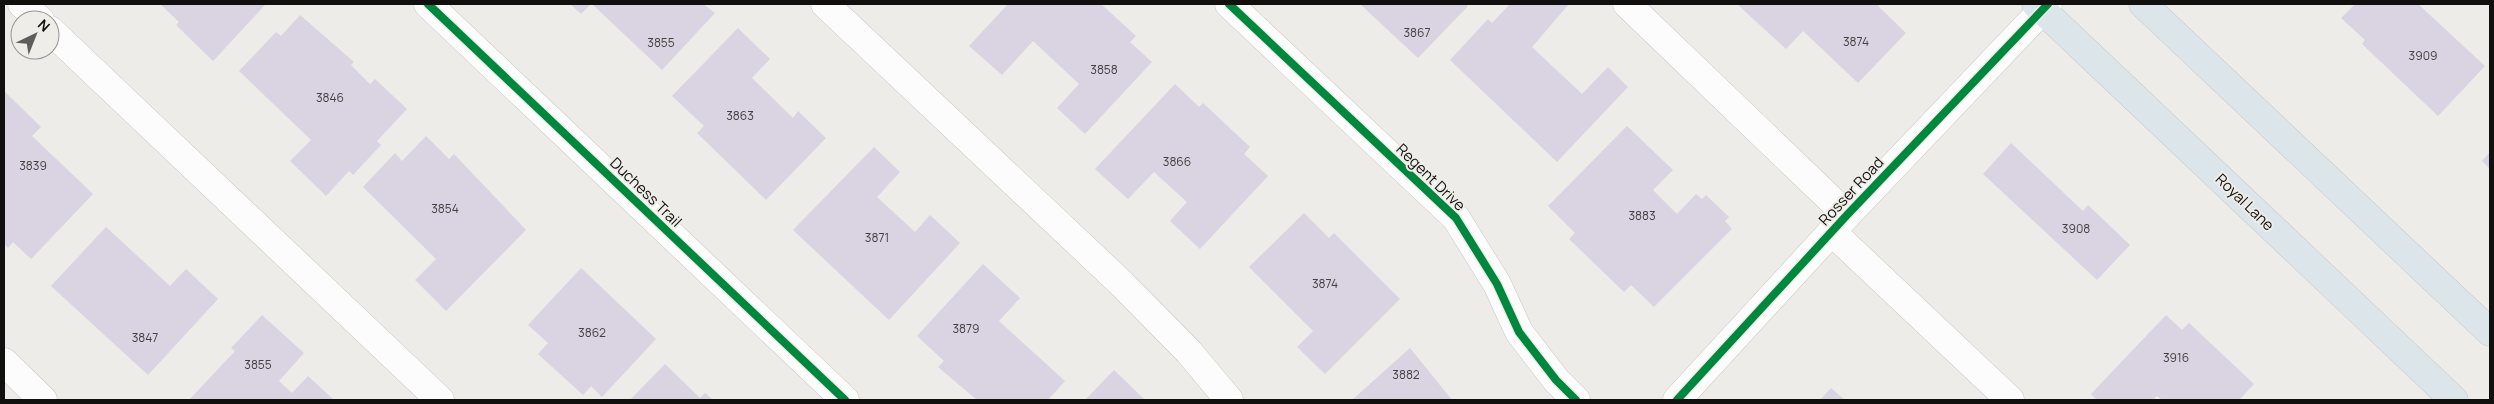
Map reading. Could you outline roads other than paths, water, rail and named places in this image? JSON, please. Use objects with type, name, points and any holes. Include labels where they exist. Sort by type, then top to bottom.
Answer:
[{"type":"main road","points":[[2143,4],[2490,332]]},
{"type":"main road","name":"Royal Lane","points":[[2042,6],[2454,400]]},
{"type":"street","name":"Duchess Trail","points":[[428,4],[845,400]]},
{"type":"street","points":[[825,4],[1122,284],[1189,352],[1229,400]]},
{"type":"street","name":"Regent Drive","points":[[1229,4],[1456,218],[1497,284],[1519,332],[1556,380],[1576,400]]},
{"type":"street","points":[[1627,4],[2010,400]]},
{"type":"street","name":"Rosser Road","points":[[1677,400],[2042,6]]},
{"type":"street","points":[[60,39],[440,400]]},
{"type":"street","points":[[4,362],[43,400]]}]
